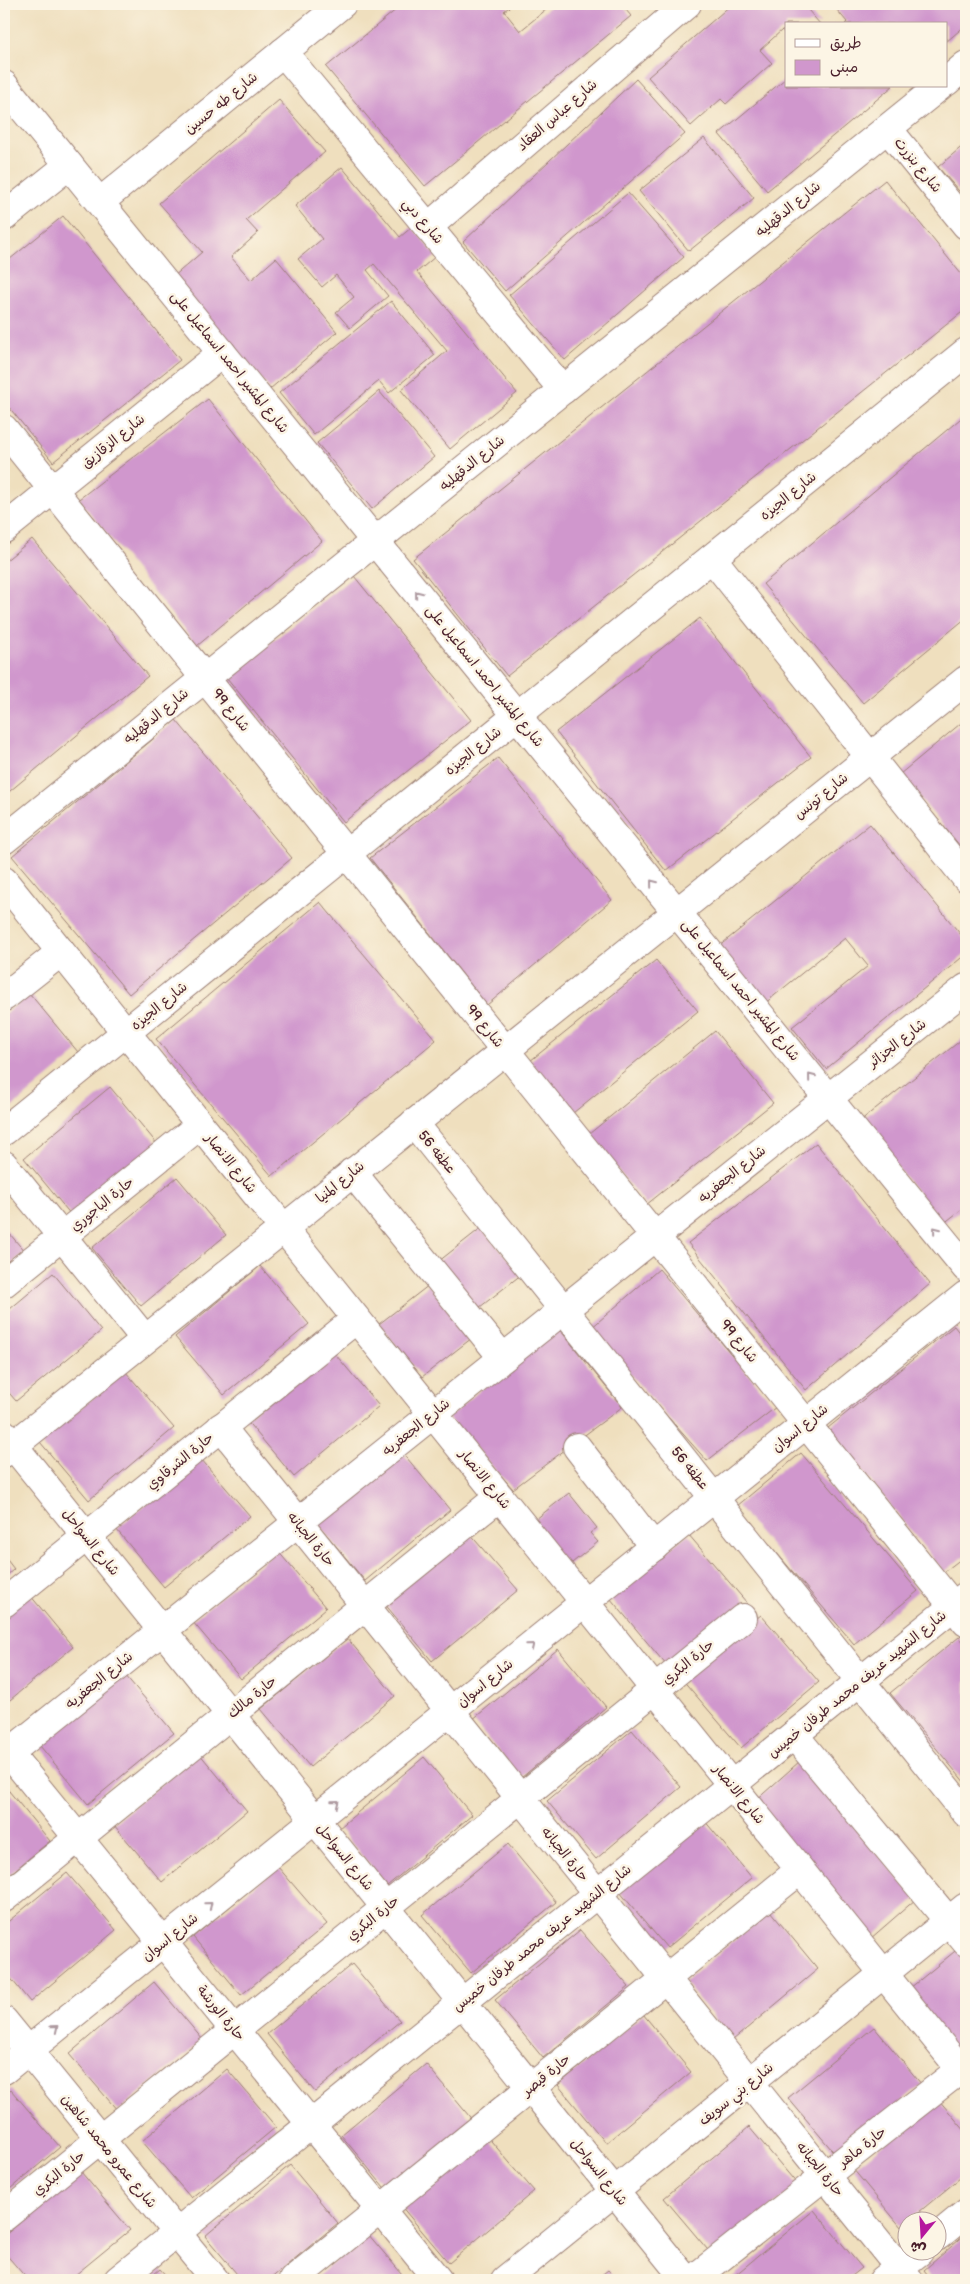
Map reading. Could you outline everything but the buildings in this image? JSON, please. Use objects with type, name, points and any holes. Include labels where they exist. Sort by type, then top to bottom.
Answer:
[{"type":"street","name":"شارع طه حسين","points":[[100,202],[342,4]]},
{"type":"street","name":"شارع عباس العقاد","points":[[428,227],[687,4]]},
{"type":"street","name":"شارع دبي","points":[[283,52],[563,390]]},
{"type":"street","points":[[948,80],[966,65]]},
{"type":"street","name":"شارع المشير احمد اسماعيل على","points":[[4,84],[966,1268]]},
{"type":"street","name":"شارع الدقهليه","points":[[4,840],[938,88]]},
{"type":"street","name":"شارع بنزرت","points":[[888,129],[966,224]]},
{"type":"street","points":[[4,217],[69,165]]},
{"type":"street","name":"شارع الجيزه","points":[[4,1131],[966,352]]},
{"type":"street","name":"شارع الزقازيق","points":[[4,529],[222,353]]},
{"type":"street","name":"شارع 99","points":[[4,429],[806,1424],[962,1608]]},
{"type":"street","points":[[712,558],[966,878]]},
{"type":"street","name":"شارع تونس","points":[[676,911],[966,680]]},
{"type":"street","name":"شارع الانصار","points":[[4,881],[964,2073]]},
{"type":"street","name":"شارع المنيا","points":[[7,1444],[145,1340],[676,911]]},
{"type":"street","points":[[4,997],[61,952]]},
{"type":"street","name":"شارع الجزائر","points":[[828,1098],[966,988]]},
{"type":"street","name":"شارع الجعفريه","points":[[5,1752],[298,1522],[828,1098]]},
{"type":"street","name":"عطفه 56","points":[[414,1123],[966,1813]]},
{"type":"street","name":"حارة الباجوري","points":[[4,1284],[200,1125]]},
{"type":"street","points":[[4,1165],[145,1340]]},
{"type":"street","points":[[352,1172],[503,1358]]},
{"type":"street","name":"شارع اسوان","points":[[4,2070],[966,1295]]},
{"type":"street","name":"حارة الشرقاوي","points":[[4,1603],[356,1319]]},
{"type":"street","name":"حارة الجبانه","points":[[222,1427],[902,2270]]},
{"type":"street","name":"شارع السواحل","points":[[7,1444],[86,1536],[686,2280]]},
{"type":"street","points":[[577,1447],[654,1547]]},
{"type":"street","name":"حارة مالك","points":[[4,1898],[499,1497]]},
{"type":"street","name":"شارع الشهيد عريف محمد طرفان خميس","points":[[118,2280],[861,1681],[962,1608]]},
{"type":"street","name":"حارة البكري","points":[[4,2217],[743,1618]]},
{"type":"street","points":[[794,1735],[957,1914],[966,1942]]},
{"type":"street","name":"حارة الورشة","points":[[5,1752],[78,1838],[438,2280]]},
{"type":"street","name":"حارة قيصر","points":[[293,2280],[800,1870]]},
{"type":"street","name":"شارع بني سويف","points":[[505,2280],[957,1914]]},
{"type":"street","name":"شارع عمرو محمد شاهين","points":[[4,2022],[215,2280]]},
{"type":"street","name":"حارة ماهر","points":[[692,2280],[825,2176],[964,2073]]},
{"type":"street","points":[[948,2228],[966,2213]]}]
